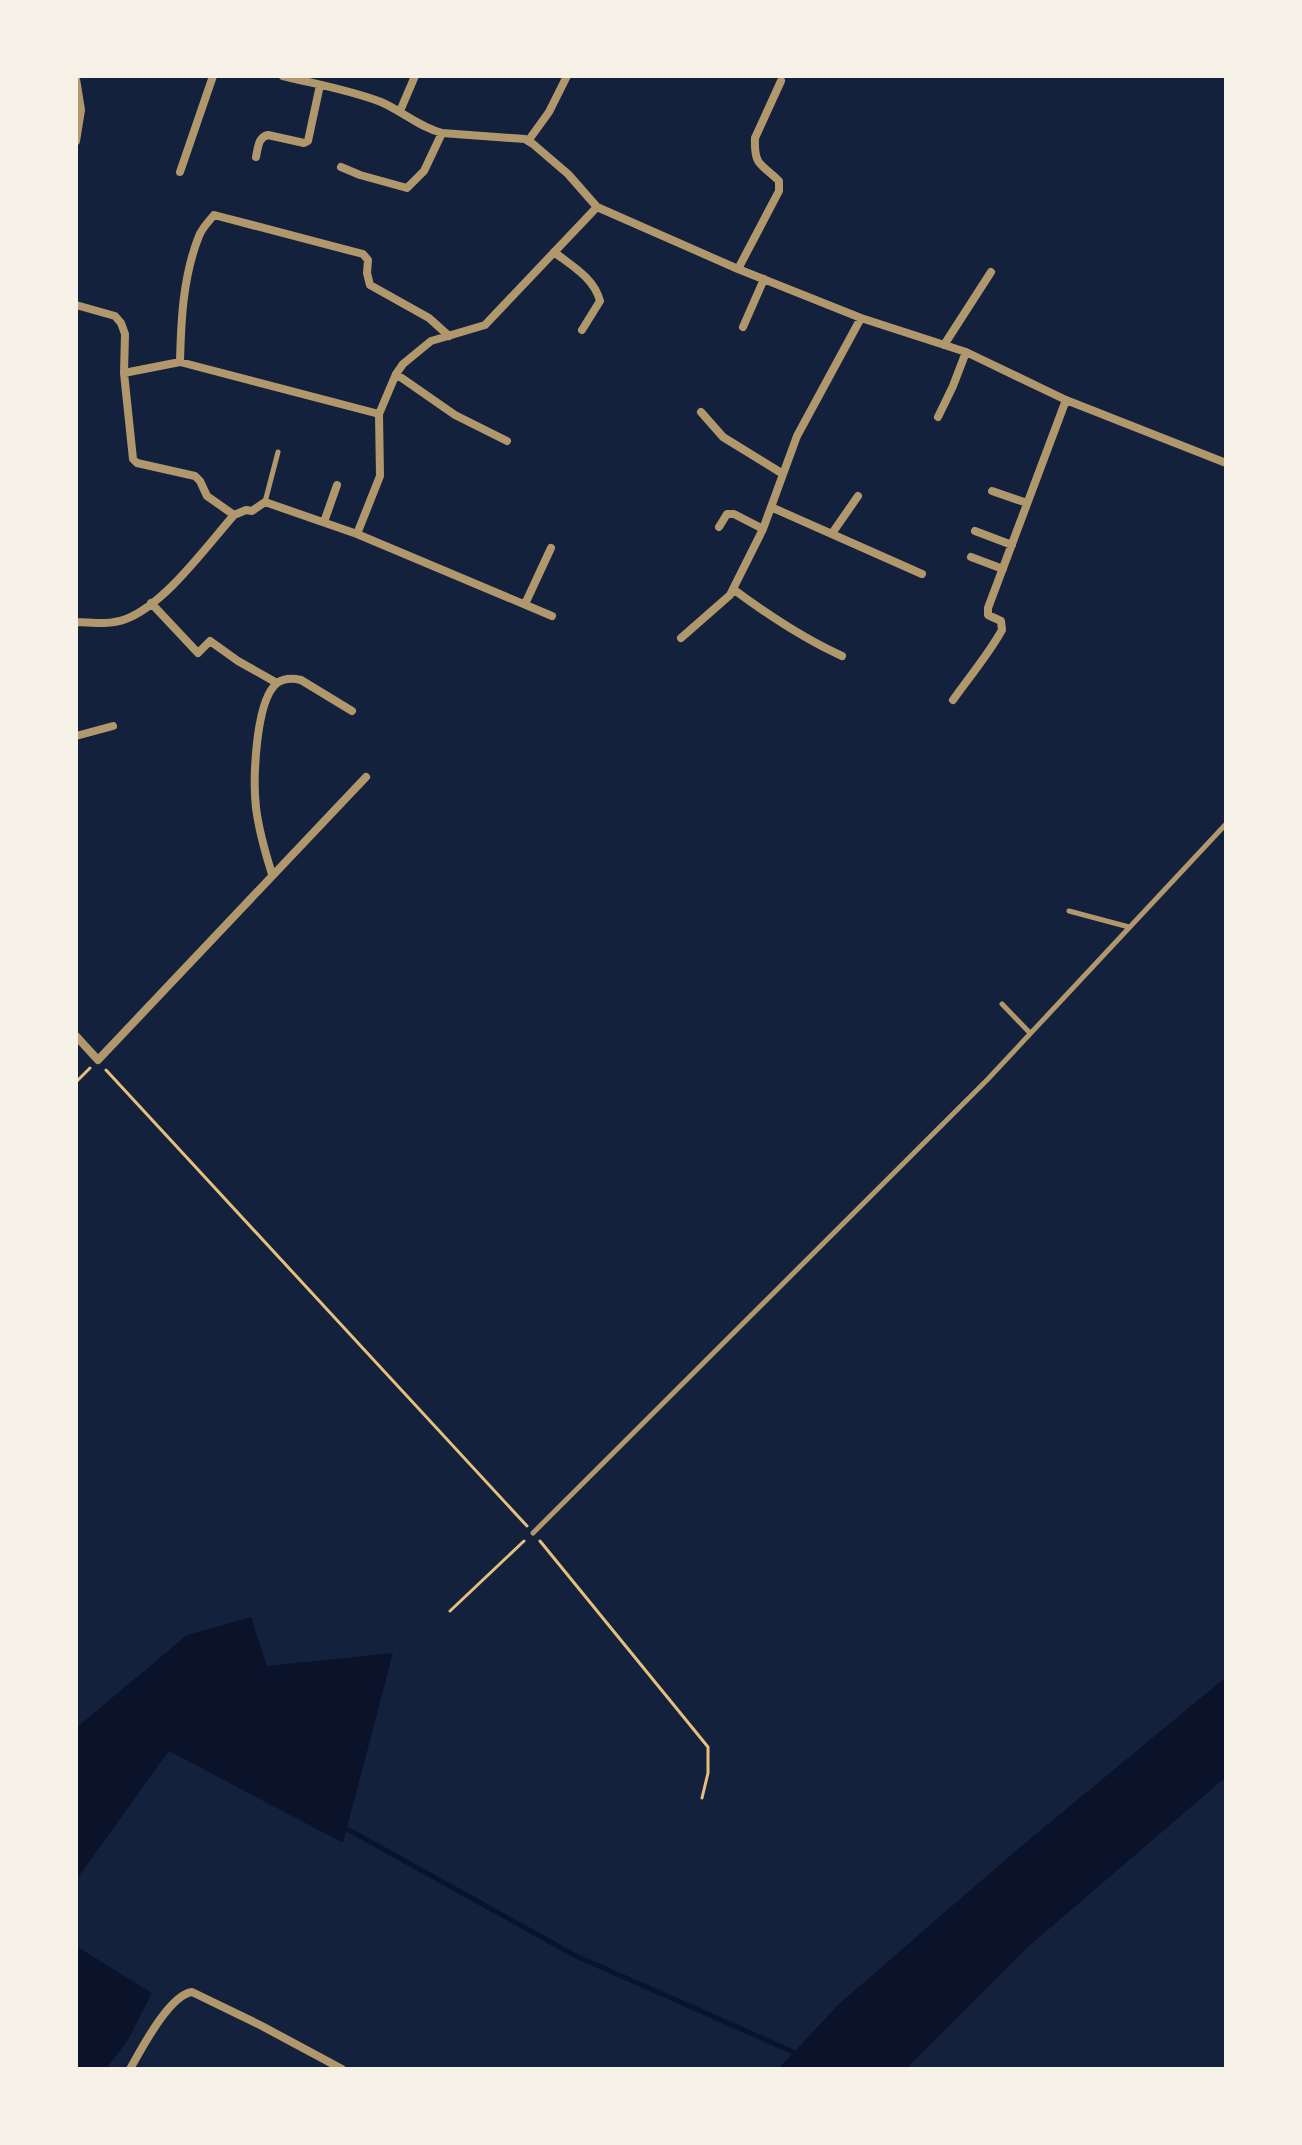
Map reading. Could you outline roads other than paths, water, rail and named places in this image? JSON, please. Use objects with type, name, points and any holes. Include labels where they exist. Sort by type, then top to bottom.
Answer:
[{"type":"street","points":[[180,172],[213,76]]},
{"type":"street","points":[[283,76],[369,98],[400,111],[429,130],[515,137],[528,141],[568,174],[597,207],[738,269],[861,318],[966,352],[1066,400],[1226,463]]},
{"type":"street","points":[[400,111],[415,76]]},
{"type":"street","points":[[528,141],[549,112],[567,76]]},
{"type":"street","points":[[76,79],[81,110],[76,141]]},
{"type":"street","points":[[738,269],[779,191],[779,181],[761,167],[754,146],[781,81]]},
{"type":"street","points":[[256,157],[263,136],[304,143],[308,141],[320,85]]},
{"type":"street","points":[[341,167],[407,188],[424,171],[442,133]]},
{"type":"street","points":[[357,534],[380,476],[379,414],[403,364],[431,341],[485,325],[597,207]]},
{"type":"street","points":[[180,362],[180,324],[186,279],[200,233],[214,215],[363,254],[368,260],[370,285],[429,318],[449,336]]},
{"type":"street","points":[[554,252],[587,277],[598,291],[600,301],[582,330]]},
{"type":"street","points":[[944,345],[991,272]]},
{"type":"street","points":[[743,327],[764,279]]},
{"type":"street","points":[[76,305],[115,316],[121,323],[125,334],[124,373],[133,459],[137,463],[195,476],[207,496],[234,515]]},
{"type":"street","points":[[681,638],[730,595],[763,529],[797,436],[861,318]]},
{"type":"street","points":[[938,417],[966,352]]},
{"type":"street","points":[[124,373],[180,362],[379,414]]},
{"type":"street","points":[[396,374],[455,415],[507,441]]},
{"type":"street","points":[[953,700],[987,657],[1002,630],[1001,621],[987,612],[1066,400]]},
{"type":"street","points":[[701,412],[723,437],[783,474]]},
{"type":"street","points":[[324,522],[337,485]]},
{"type":"street","points":[[992,491],[1027,503]]},
{"type":"street","points":[[833,532],[858,496]]},
{"type":"street","points":[[76,622],[109,623],[125,619],[151,603],[234,515],[239,511],[252,511],[265,502],[357,534],[552,616]]},
{"type":"street","points":[[771,507],[922,574]]},
{"type":"street","points":[[719,527],[727,514],[734,514],[763,529]]},
{"type":"street","points":[[975,531],[1012,545]]},
{"type":"street","points":[[525,604],[551,548]]},
{"type":"street","points":[[971,557],[1003,569]]},
{"type":"street","points":[[733,589],[776,622],[813,644],[842,656]]},
{"type":"street","points":[[151,603],[198,653],[210,641],[277,683]]},
{"type":"street","points":[[272,874],[261,840],[255,762],[260,721],[268,697],[277,683],[293,678],[352,711]]},
{"type":"street","points":[[76,736],[113,726]]},
{"type":"street","points":[[76,1036],[98,1060],[366,777]]},
{"type":"street","points":[[130,2069],[159,2022],[182,1995],[192,1992],[342,2069]]},
{"type":"lane","points":[[265,502],[278,452]]},
{"type":"lane","points":[[533,1533],[987,1080],[1226,824]]},
{"type":"lane","points":[[1069,911],[1129,927]]},
{"type":"lane","points":[[1002,1004],[1030,1033]]},
{"type":"water","points":[[251,1617],[267,1666],[393,1653],[343,1843],[169,1751],[76,1880],[76,1728],[187,1635]]},
{"type":"water","points":[[1226,1677],[1226,1777],[1028,1947],[906,2069],[778,2069],[839,2004],[1019,1848]]},
{"type":"water","points":[[76,1946],[152,1993],[128,2040],[106,2069],[76,2069]]},
{"type":"waterway","points":[[347,1829],[574,1955],[800,2055]]}]
